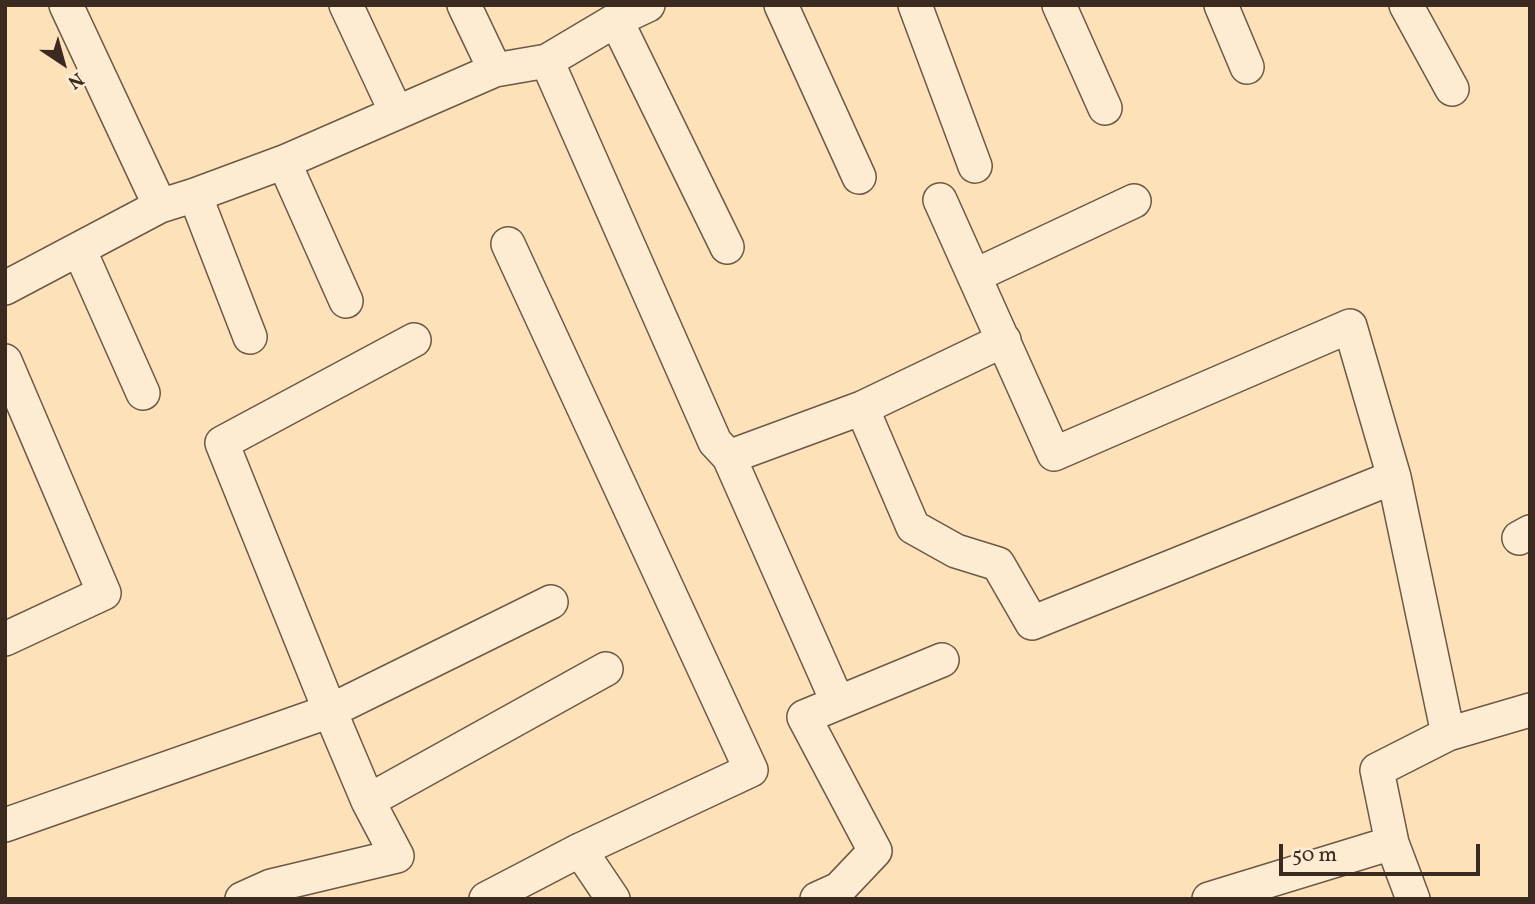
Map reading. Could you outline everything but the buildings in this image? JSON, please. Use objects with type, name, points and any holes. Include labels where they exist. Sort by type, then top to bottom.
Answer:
[{"type":"street","points":[[66,5],[160,206]]},
{"type":"street","points":[[346,5],[396,112]]},
{"type":"street","points":[[464,5],[495,70]]},
{"type":"street","points":[[5,288],[160,206],[284,162],[495,70],[547,61],[616,20],[648,5]]},
{"type":"street","points":[[780,5],[859,177]]},
{"type":"street","points":[[915,5],[975,166]]},
{"type":"street","points":[[1059,5],[1105,108]]},
{"type":"street","points":[[1221,5],[1247,67]]},
{"type":"street","points":[[1406,5],[1452,89]]},
{"type":"street","points":[[616,20],[727,247]]},
{"type":"street","points":[[547,61],[715,442],[729,457],[838,703]]},
{"type":"street","points":[[284,162],[346,301]]},
{"type":"street","points":[[195,195],[250,337]]},
{"type":"street","points":[[940,200],[1054,454],[1350,326],[1394,477],[1448,734]]},
{"type":"street","points":[[974,276],[1134,201]]},
{"type":"street","points":[[486,899],[580,850],[751,769],[508,244]]},
{"type":"street","points":[[79,249],[142,393]]},
{"type":"street","points":[[242,899],[271,886],[397,856],[368,801],[222,443],[414,340]]},
{"type":"street","points":[[729,457],[862,408],[1004,340]]},
{"type":"street","points":[[5,361],[104,593],[5,639]]},
{"type":"street","points":[[862,408],[913,527],[956,551],[998,565],[1032,623],[1394,477]]},
{"type":"street","points":[[5,825],[330,711],[551,602]]},
{"type":"street","points":[[817,899],[839,889],[875,851],[804,717],[942,660]]},
{"type":"street","points":[[368,801],[606,669]]},
{"type":"street","points":[[1413,899],[1392,843],[1377,769],[1448,734],[1530,710]]},
{"type":"street","points":[[1209,899],[1392,843]]},
{"type":"street","points":[[580,850],[613,899]]}]
